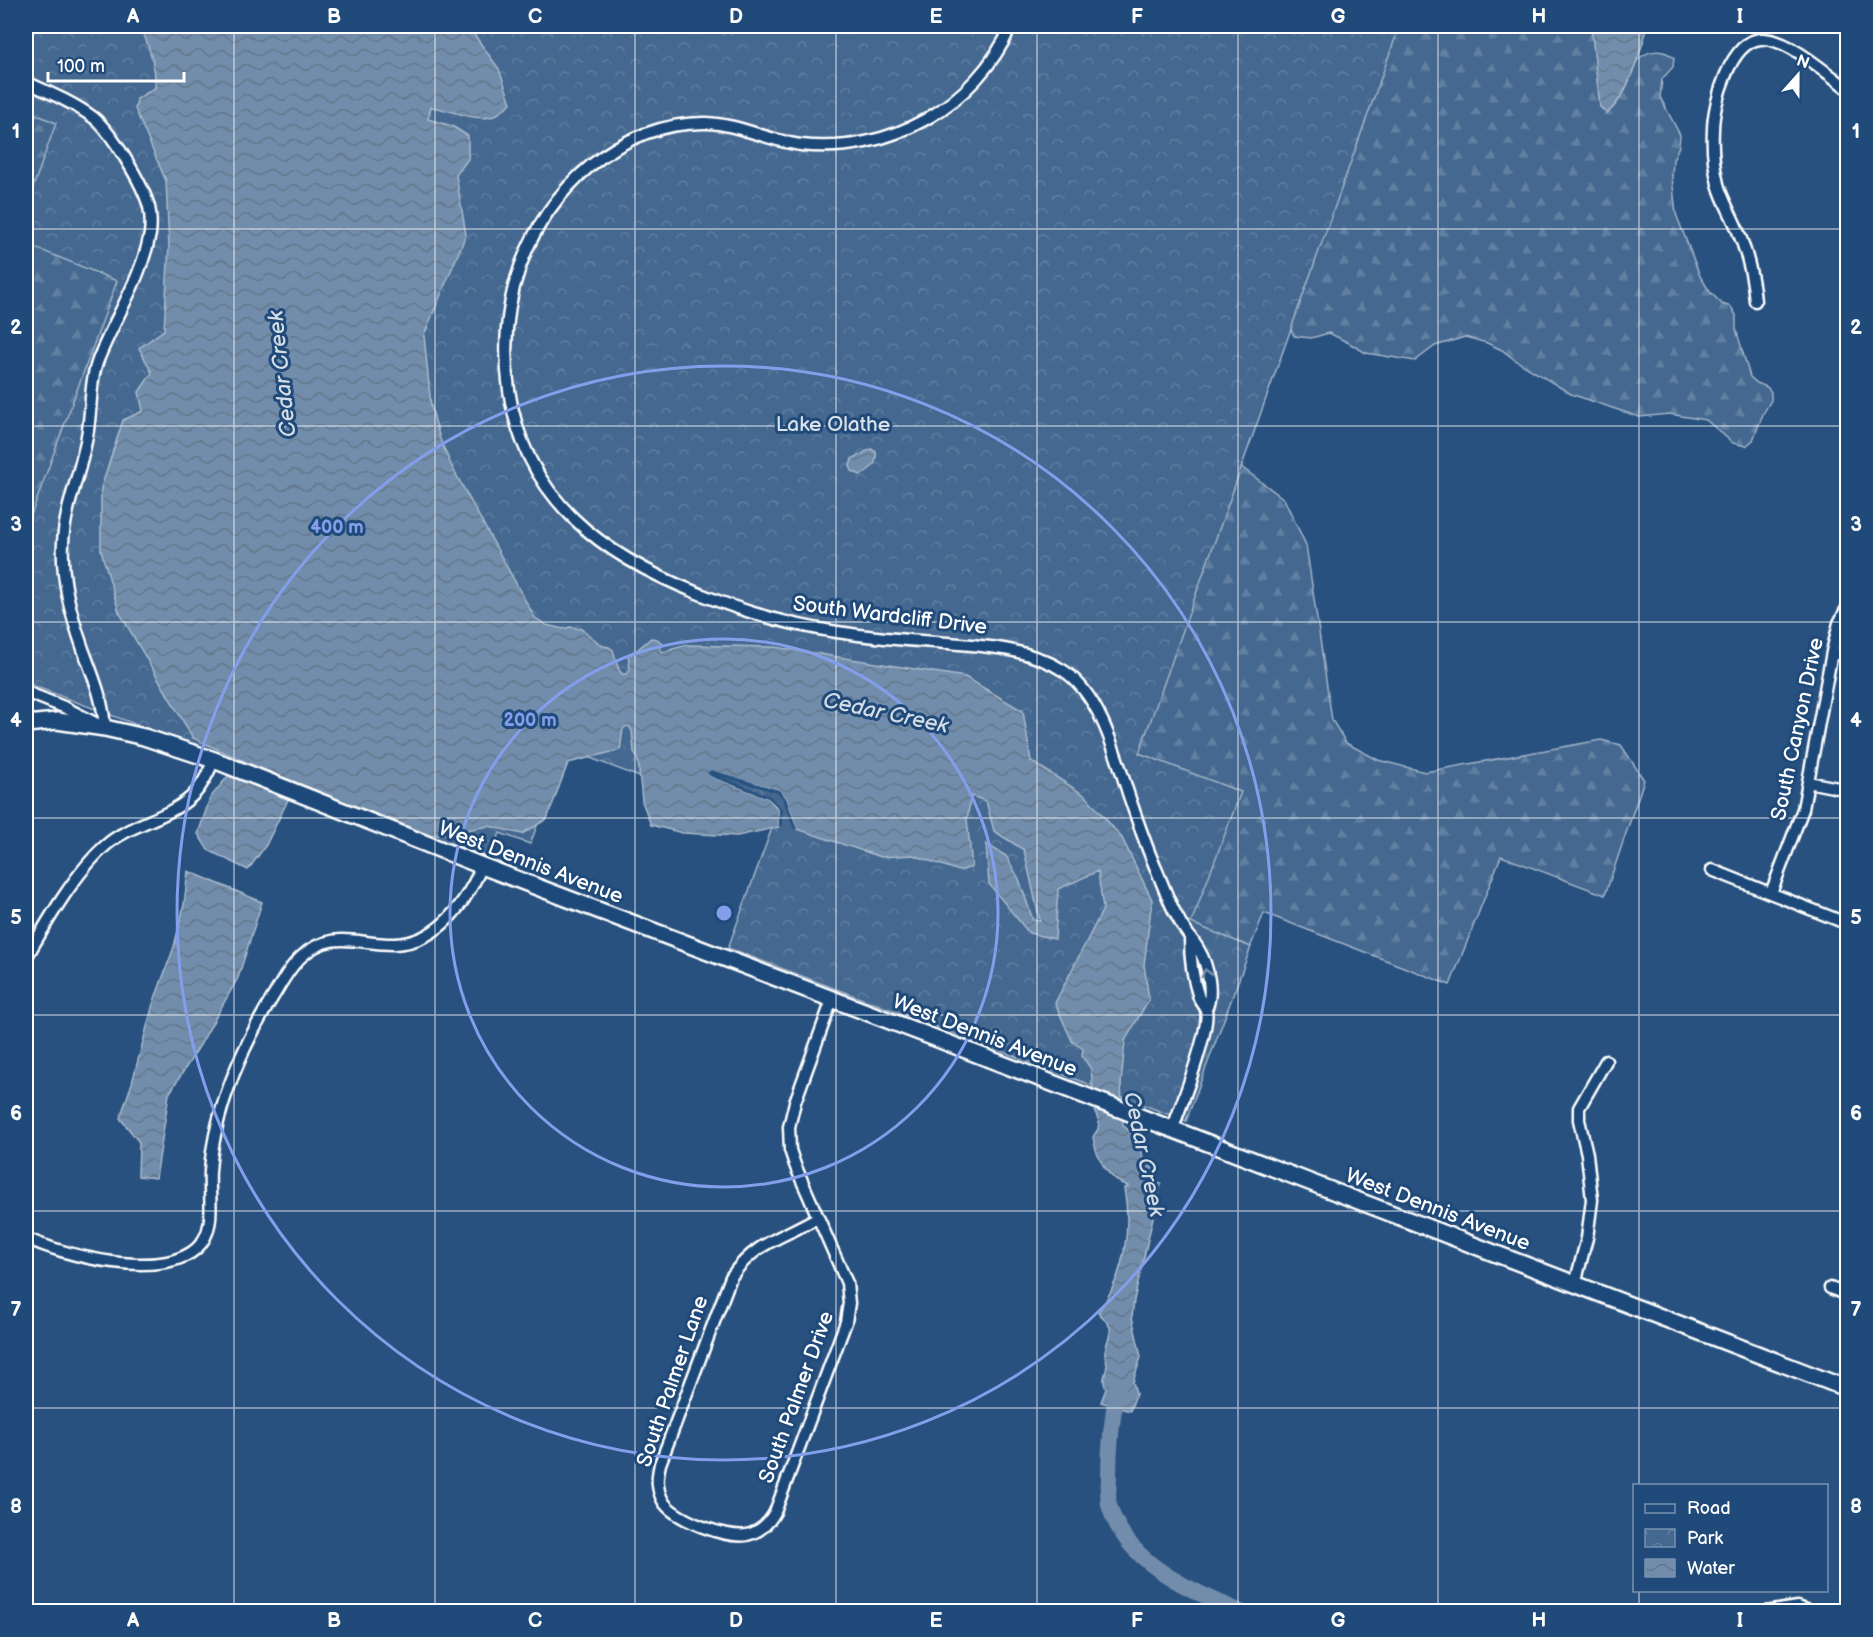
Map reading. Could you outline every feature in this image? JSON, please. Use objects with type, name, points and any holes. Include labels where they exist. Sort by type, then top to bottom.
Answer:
[{"type":"street","name":"South Wardcliff Drive","points":[[1011,26],[996,56],[962,95],[923,121],[900,132],[851,145],[827,146],[783,142],[720,124],[678,124],[647,134],[587,168],[563,192],[537,229],[516,278],[511,297],[506,338],[511,402],[526,450],[549,491],[591,535],[618,555],[646,571],[717,601],[775,619],[836,632],[1009,650],[1049,662],[1070,676],[1086,693],[1105,729],[1145,844],[1178,919],[1190,939],[1192,968],[1200,1000],[1206,1010],[1203,1035],[1172,1130]]},
{"type":"street","points":[[1755,301],[1748,261],[1718,184],[1714,161],[1713,128],[1719,95],[1728,71],[1741,48],[1750,41],[1762,39],[1784,46],[1813,62],[1848,89]]},
{"type":"street","points":[[26,82],[82,111],[99,124],[141,186],[150,209],[150,236],[135,282],[97,362],[93,378],[87,436],[66,518],[63,541],[63,562],[69,603],[101,698],[105,728]]},
{"type":"street","name":"South Canyon Drive","points":[[1771,893],[1803,809],[1832,652],[1839,623],[1848,606]]},
{"type":"street","points":[[1832,652],[1848,656]]},
{"type":"street","points":[[26,692],[66,708],[105,728]]},
{"type":"street","name":"West Dennis Avenue","points":[[26,724],[57,721],[105,728],[144,737],[214,760],[482,866],[1848,1389]]},
{"type":"street","points":[[26,958],[91,860],[107,844],[128,830],[177,807],[196,793],[214,760]]},
{"type":"street","points":[[1808,782],[1848,789]]},
{"type":"street","points":[[26,1238],[49,1248],[119,1263],[141,1264],[168,1261],[195,1250],[202,1241],[209,1222],[211,1161],[218,1123],[228,1089],[263,1012],[294,963],[312,948],[338,939],[394,944],[409,942],[424,936],[455,912],[475,882],[482,866]]},
{"type":"street","points":[[1712,870],[1848,924]]},
{"type":"street","name":"South Palmer Drive","points":[[779,1502],[846,1322],[849,1303],[847,1283],[790,1150],[789,1127],[795,1102],[832,1000]]},
{"type":"street","points":[[1575,1284],[1587,1238],[1592,1200],[1579,1108],[1606,1061]]},
{"type":"street","name":"South Palmer Lane","points":[[779,1502],[771,1520],[761,1529],[749,1534],[728,1535],[680,1516],[669,1508],[658,1490],[657,1479],[660,1464],[731,1277],[752,1252],[818,1217]]},
{"type":"street","points":[[1830,1288],[1848,1295]]},
{"type":"street","points":[[1766,1611],[1797,1607],[1812,1611]]},
{"type":"green space","name":"Lake Olathe","points":[[26,26],[1375,26],[1397,33],[1139,753],[1241,792],[1191,923],[1251,947],[1186,1121],[728,948],[772,828],[567,749],[530,844],[500,833],[490,858],[26,683],[26,529],[117,281],[26,244],[26,207],[56,123],[26,110]]},
{"type":"green space","points":[[1344,26],[1591,26],[1607,113],[1621,96],[1634,65],[1640,58],[1654,51],[1660,51],[1674,58],[1673,67],[1662,79],[1660,97],[1680,135],[1679,146],[1673,160],[1672,177],[1676,214],[1700,276],[1710,292],[1722,304],[1731,307],[1736,315],[1736,329],[1750,377],[1771,392],[1771,400],[1753,440],[1746,446],[1733,443],[1706,420],[1669,414],[1639,417],[1571,394],[1502,350],[1465,337],[1435,346],[1415,361],[1366,353],[1329,333],[1311,338],[1294,336],[1283,310]]},
{"type":"green space","points":[[26,89],[83,118],[145,222],[26,665],[27,285]]},
{"type":"green space","points":[[1240,466],[1284,499],[1306,545],[1332,720],[1346,743],[1378,760],[1425,772],[1601,740],[1621,745],[1644,780],[1605,895],[1501,856],[1450,985],[1264,913],[1235,985],[811,596]]},
{"type":"water","points":[[141,26],[475,26],[473,33],[499,69],[511,103],[496,115],[481,118],[431,107],[428,119],[452,126],[468,136],[468,159],[456,175],[466,235],[424,335],[431,406],[440,439],[452,467],[535,618],[546,625],[563,629],[570,627],[581,629],[603,646],[609,647],[613,650],[622,674],[630,670],[628,654],[637,650],[651,638],[663,644],[660,649],[663,652],[686,645],[775,647],[965,677],[1023,711],[1031,761],[1086,796],[1122,838],[1152,900],[1144,965],[1149,999],[1125,1041],[1121,1084],[1123,1125],[1136,1138],[1143,1157],[1154,1170],[1153,1177],[1146,1184],[1161,1183],[1134,1300],[1132,1317],[1141,1357],[1133,1382],[1136,1394],[1130,1411],[1101,1402],[1106,1389],[1104,1382],[1107,1365],[1105,1353],[1110,1327],[1098,1312],[1114,1284],[1124,1253],[1127,1220],[1124,1188],[1128,1186],[1115,1179],[1100,1160],[1093,1137],[1098,1129],[1099,1121],[1095,1112],[1091,1069],[1082,1056],[1083,1049],[1072,1041],[1055,1003],[1103,909],[1098,871],[1058,889],[1055,939],[1029,933],[989,884],[986,844],[1006,856],[1019,879],[1033,920],[1040,921],[1024,850],[994,831],[986,801],[971,796],[967,819],[972,867],[959,871],[913,855],[881,857],[797,829],[786,798],[779,790],[711,771],[712,777],[768,798],[779,810],[779,827],[737,836],[683,833],[651,825],[642,801],[638,760],[634,752],[632,731],[629,726],[623,729],[620,750],[568,763],[547,819],[522,834],[489,826],[432,836],[257,767],[193,738],[119,612],[101,550],[101,488],[123,420],[143,411],[139,392],[152,373],[139,348],[164,330],[169,246],[166,181],[135,109],[137,99],[155,88],[153,64]]},
{"type":"water","points":[[1591,26],[1647,26],[1636,64],[1626,87],[1621,97],[1607,113],[1600,107]]},
{"type":"water","points":[[871,449],[876,452],[876,460],[872,466],[860,475],[852,471],[850,466],[852,459]]},
{"type":"water","points":[[228,776],[244,781],[250,780],[254,782],[254,785],[289,798],[266,845],[248,870],[208,850],[198,834],[210,798]]},
{"type":"water","points":[[188,871],[262,902],[238,978],[169,1094],[156,1178],[138,1176],[139,1142],[120,1118],[153,1004],[174,947],[184,905]]},
{"type":"pier","points":[[711,770],[779,790],[786,798],[797,829],[794,829],[783,799],[778,793],[719,776],[770,796],[782,809],[782,827],[779,827],[779,808],[768,798],[712,777],[707,773]]},
{"type":"waterway","name":"Cedar Creek","points":[[1118,1385],[1111,1431],[1108,1495],[1109,1505],[1117,1526],[1129,1543],[1162,1572],[1181,1584],[1241,1612]]}]
